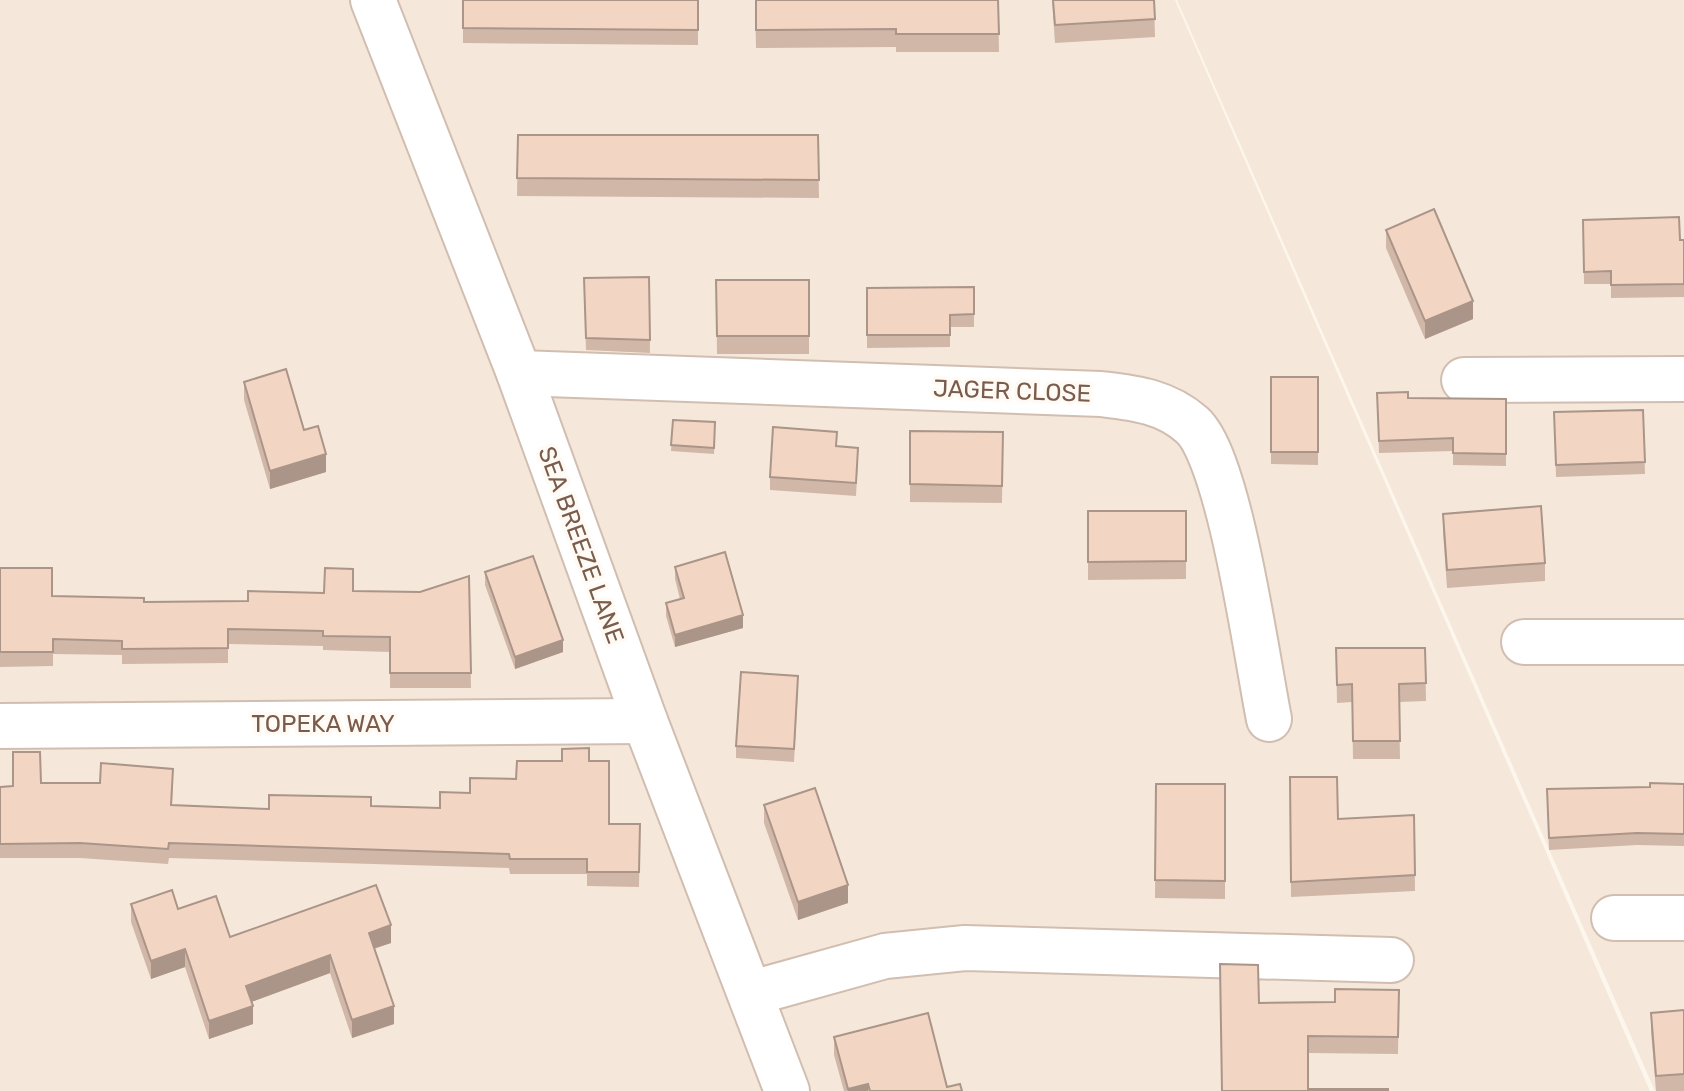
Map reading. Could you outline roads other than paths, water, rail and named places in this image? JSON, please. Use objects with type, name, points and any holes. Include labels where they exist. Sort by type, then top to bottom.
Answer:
[{"type":"street","name":"SEA BREEZE LANE","points":[[373,0],[519,373],[645,721],[752,993],[787,1091]]},
{"type":"street","name":"JAGER CLOSE","points":[[519,373],[1101,394],[1152,400],[1193,426],[1222,481],[1269,719]]},
{"type":"street","points":[[1464,380],[1684,379]]},
{"type":"street","points":[[1524,642],[1684,642]]},
{"type":"street","name":"TOPEKA WAY","points":[[0,726],[645,721]]},
{"type":"street","points":[[1614,918],[1684,918]]},
{"type":"street","points":[[752,993],[885,956],[965,948],[1391,960]]}]
